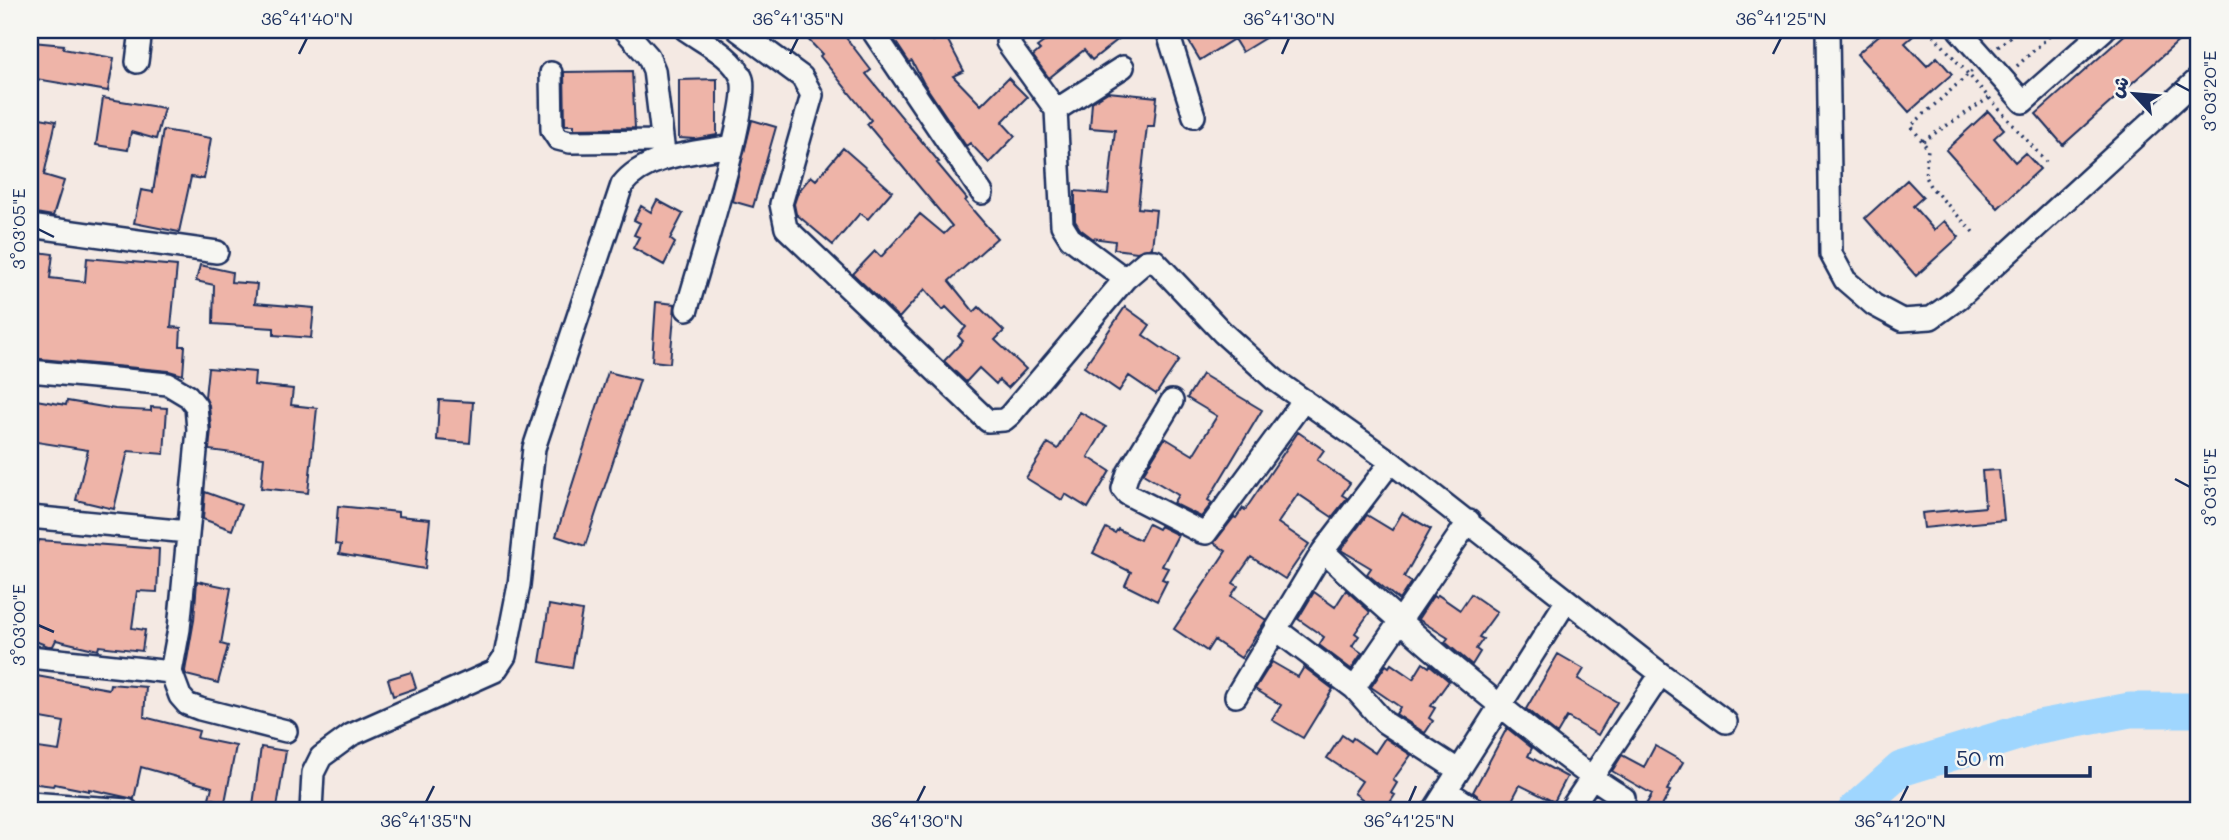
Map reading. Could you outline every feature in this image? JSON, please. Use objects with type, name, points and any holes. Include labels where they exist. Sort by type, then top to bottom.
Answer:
[{"type":"street","points":[[137,62],[141,30]]},
{"type":"street","points":[[625,30],[648,56],[654,70],[664,149]]},
{"type":"street","points":[[686,30],[730,62],[743,79],[741,108],[732,146],[687,309]]},
{"type":"street","points":[[738,30],[802,77],[812,95],[781,204],[786,228],[988,421],[1004,420],[1010,415],[1125,279],[1146,261],[1154,261],[1223,333],[1275,380],[1469,521],[1661,674],[1726,722]]},
{"type":"street","points":[[872,30],[982,193]]},
{"type":"street","points":[[1167,30],[1194,116]]},
{"type":"street","points":[[1959,30],[2023,102],[2101,31]]},
{"type":"street","points":[[1829,31],[1831,254],[1845,280],[1874,305],[1902,320],[1931,318],[1959,298],[2199,78]]},
{"type":"street","points":[[1009,34],[1056,110],[1062,225],[1070,238],[1125,279]]},
{"type":"street","points":[[1056,110],[1123,67]]},
{"type":"street","points":[[551,73],[552,130],[558,139],[664,149],[732,146]]},
{"type":"street","points":[[311,810],[313,773],[321,757],[351,735],[495,671],[505,656],[519,585],[534,448],[622,185],[629,176],[664,149]]},
{"type":"street","points":[[30,226],[217,252]]},
{"type":"street","points":[[30,371],[168,384],[188,396],[196,406],[198,430],[179,629],[171,672],[174,687],[187,704],[286,731]]},
{"type":"street","points":[[1172,401],[1128,473],[1123,489],[1127,494],[1206,533],[1304,400]]},
{"type":"street","points":[[1236,696],[1323,551],[1391,462]]},
{"type":"street","points":[[30,517],[187,532]]},
{"type":"street","points":[[1354,688],[1469,521]]},
{"type":"street","points":[[1323,551],[1399,622],[1499,705],[1591,777],[1624,798]]},
{"type":"street","points":[[1434,810],[1567,600]]},
{"type":"street","points":[[1278,630],[1354,688],[1384,722],[1458,770]]},
{"type":"street","points":[[30,657],[171,672]]},
{"type":"street","points":[[1570,810],[1661,674]]},
{"type":"street","points":[[1446,790],[1476,810]]},
{"type":"street","points":[[30,803],[127,810]]},
{"type":"path","points":[[1929,30],[2046,162]]},
{"type":"path","points":[[1975,233],[1930,186],[1925,177],[1928,149],[1911,126],[2018,30]]},
{"type":"building","points":[[799,30],[840,30],[871,70],[866,74],[939,162],[937,163],[967,199],[965,201],[997,238],[949,281],[974,312],[979,307],[1004,331],[995,340],[1026,369],[1008,388],[999,380],[996,384],[979,368],[966,382],[944,361],[963,341],[958,336],[966,327],[946,307],[943,310],[925,289],[899,318],[853,274],[875,251],[881,257],[920,214],[944,234],[952,226],[867,124],[871,120],[820,56],[822,54]]},
{"type":"building","points":[[907,30],[927,30],[933,41],[945,35],[964,71],[953,76],[981,105],[1008,78],[1027,97],[1002,122],[1015,136],[989,163],[970,143],[966,146],[912,61],[909,62],[893,38]]},
{"type":"building","points":[[1060,30],[1130,30],[1092,60],[1084,50],[1049,78],[1033,56],[1040,50],[1037,47]]},
{"type":"building","points":[[1182,30],[1278,30],[1242,52],[1234,39],[1200,60]]},
{"type":"building","points":[[1885,30],[1920,30],[1905,43],[1927,66],[1937,57],[1952,74],[1909,112],[1857,54]]},
{"type":"building","points":[[2130,30],[2191,30],[2063,145],[2036,114]]},
{"type":"building","points":[[32,42],[64,45],[63,49],[114,58],[108,91],[30,78]]},
{"type":"building","points":[[632,71],[635,128],[574,129],[574,125],[565,125],[564,72]]},
{"type":"building","points":[[717,79],[717,135],[695,139],[679,138],[679,80]]},
{"type":"building","points":[[1108,92],[1157,97],[1154,126],[1147,126],[1138,208],[1156,210],[1152,248],[1137,252],[1114,249],[1115,241],[1092,238],[1080,229],[1075,221],[1075,191],[1108,194],[1115,130],[1090,128],[1092,102]]},
{"type":"building","points":[[103,98],[164,108],[156,139],[131,132],[128,150],[96,145]]},
{"type":"building","points":[[1988,111],[2004,129],[1994,138],[2015,162],[2025,153],[2040,169],[1998,208],[1946,150]]},
{"type":"building","points":[[30,116],[56,121],[44,175],[64,181],[53,216],[30,212]]},
{"type":"building","points":[[752,120],[776,127],[753,207],[732,201]]},
{"type":"building","points":[[163,130],[211,138],[204,179],[191,177],[179,232],[134,223],[141,190],[153,192]]},
{"type":"building","points":[[843,148],[892,191],[868,219],[860,213],[833,245],[796,214],[794,204],[798,192],[811,176],[816,180]]},
{"type":"building","points":[[1907,180],[1923,197],[1913,206],[1934,230],[1944,221],[1959,237],[1916,276],[1865,218]]},
{"type":"building","points":[[657,200],[683,214],[670,239],[675,243],[664,265],[633,248],[639,237],[634,235],[640,223],[634,220],[641,206],[651,212]]},
{"type":"building","points":[[30,251],[53,254],[50,278],[85,282],[87,258],[177,266],[171,327],[181,328],[180,346],[185,346],[183,375],[169,371],[30,358]]},
{"type":"building","points":[[200,265],[232,272],[231,282],[257,284],[255,303],[314,308],[311,338],[274,335],[274,328],[213,324],[214,285],[196,281]]},
{"type":"building","points":[[656,302],[675,304],[670,363],[652,361]]},
{"type":"building","points":[[1125,307],[1150,325],[1143,335],[1179,360],[1156,394],[1129,376],[1119,391],[1084,367]]},
{"type":"building","points":[[208,368],[255,372],[254,385],[293,389],[291,405],[317,408],[308,493],[261,488],[264,457],[209,450],[211,429],[209,405],[205,397]]},
{"type":"building","points":[[608,372],[640,380],[585,546],[556,536]]},
{"type":"building","points":[[1202,374],[1262,410],[1208,500],[1212,503],[1201,517],[1173,503],[1178,495],[1143,474],[1165,438],[1193,455],[1217,416],[1187,398]]},
{"type":"building","points":[[30,399],[66,405],[67,401],[115,409],[151,411],[151,407],[167,408],[164,454],[128,451],[114,509],[76,500],[88,450],[30,441]]},
{"type":"building","points":[[439,400],[473,402],[470,443],[437,440]]},
{"type":"building","points":[[1080,412],[1106,427],[1088,457],[1110,471],[1088,508],[1065,494],[1062,500],[1026,478],[1048,443],[1058,449]]},
{"type":"building","points":[[1298,432],[1324,450],[1317,460],[1350,483],[1342,495],[1347,498],[1332,517],[1298,494],[1278,523],[1309,544],[1285,579],[1251,557],[1233,583],[1238,586],[1231,596],[1266,620],[1241,658],[1214,640],[1207,651],[1174,629],[1226,551],[1214,543],[1234,517],[1236,518],[1243,508],[1245,510]]},
{"type":"building","points":[[1999,470],[2004,520],[1924,528],[1922,513],[1985,507],[1982,471]]},
{"type":"building","points":[[205,492],[241,505],[232,530],[203,519]]},
{"type":"building","points":[[338,506],[398,512],[398,516],[430,519],[425,569],[339,554],[341,545],[335,544]]},
{"type":"building","points":[[1402,513],[1431,529],[1404,577],[1411,582],[1399,600],[1367,574],[1371,568],[1341,550],[1367,515],[1392,530]]},
{"type":"building","points":[[1148,524],[1158,529],[1160,526],[1178,535],[1162,566],[1168,568],[1162,579],[1167,581],[1157,601],[1125,585],[1131,572],[1093,553],[1106,528],[1115,533],[1118,529],[1140,540]]},
{"type":"building","points":[[39,540],[159,549],[157,592],[137,591],[132,628],[145,630],[142,651],[99,646],[98,650],[56,640],[53,646],[48,646],[30,639],[30,603],[36,567],[30,566],[30,541],[38,543]]},
{"type":"building","points":[[197,581],[231,588],[221,644],[228,646],[218,683],[186,675],[185,671],[194,620]]},
{"type":"building","points":[[1346,590],[1370,612],[1355,633],[1359,636],[1352,646],[1362,653],[1351,669],[1319,645],[1324,637],[1298,619],[1314,592],[1335,607]]},
{"type":"building","points":[[1471,594],[1497,612],[1479,637],[1483,639],[1476,649],[1480,652],[1472,665],[1445,642],[1448,638],[1418,619],[1433,596],[1436,598],[1438,595],[1460,610]]},
{"type":"building","points":[[549,605],[582,611],[572,668],[540,662]]},
{"type":"building","points":[[1558,654],[1584,669],[1578,679],[1617,702],[1598,735],[1567,717],[1557,734],[1526,709]]},
{"type":"building","points":[[1272,662],[1298,677],[1304,667],[1333,689],[1303,738],[1272,720],[1281,705],[1255,689]]},
{"type":"building","points":[[1423,663],[1429,667],[1430,665],[1449,681],[1431,706],[1435,708],[1429,718],[1433,721],[1425,733],[1396,714],[1400,707],[1371,687],[1386,665],[1389,667],[1391,664],[1413,679]]},
{"type":"building","points":[[411,672],[416,688],[393,696],[388,679]]},
{"type":"building","points":[[31,675],[109,689],[110,684],[146,687],[144,717],[199,731],[197,738],[236,746],[225,802],[209,798],[212,787],[141,767],[134,799],[89,789],[30,783],[30,747],[59,751],[64,722],[30,716]]},
{"type":"building","points":[[1507,728],[1532,748],[1528,756],[1567,777],[1554,802],[1520,785],[1507,810],[1495,810],[1473,792]]},
{"type":"building","points":[[1342,735],[1351,741],[1353,738],[1375,753],[1385,738],[1411,755],[1393,780],[1397,783],[1391,793],[1395,795],[1385,810],[1377,810],[1354,793],[1362,781],[1327,758]]},
{"type":"building","points":[[1655,746],[1683,762],[1667,790],[1670,791],[1660,810],[1643,810],[1652,794],[1612,771],[1622,755],[1644,767]]},
{"type":"building","points":[[261,747],[286,751],[277,808],[253,805]]},
{"type":"waterway","points":[[1855,810],[1901,769],[2034,728],[2130,710],[2199,710]]}]
